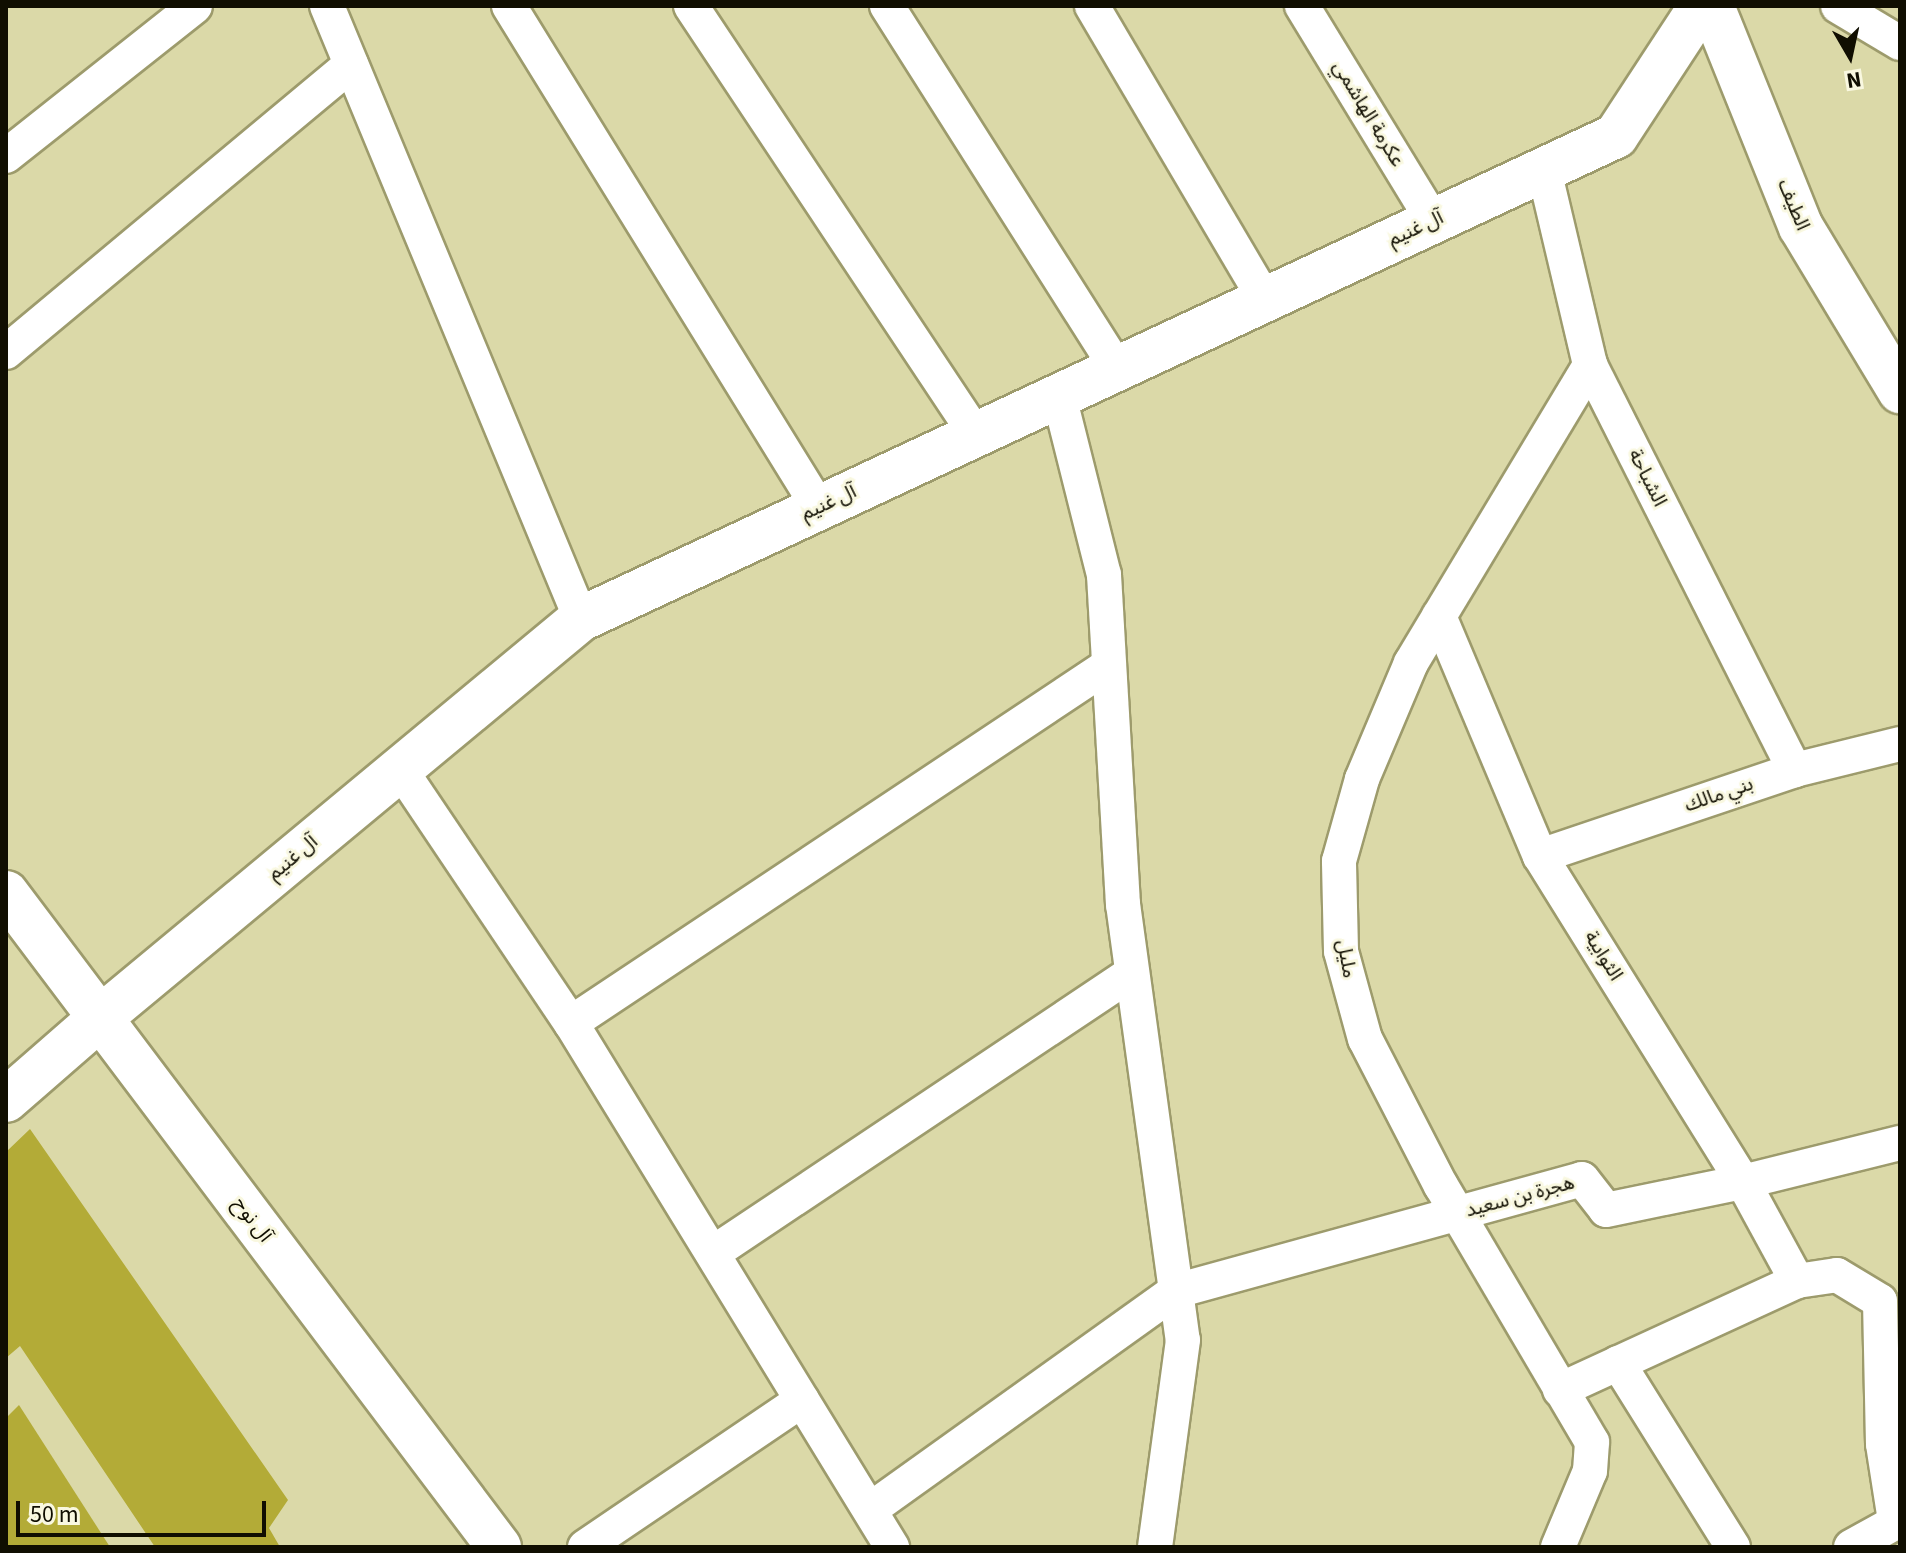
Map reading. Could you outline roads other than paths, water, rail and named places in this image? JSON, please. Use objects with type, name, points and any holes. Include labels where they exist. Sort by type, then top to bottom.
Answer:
[{"type":"street","points":[[6,156],[195,6]]},
{"type":"street","points":[[327,6],[581,619]]},
{"type":"street","points":[[509,6],[819,508]]},
{"type":"street","points":[[691,6],[976,435]]},
{"type":"street","points":[[887,6],[1117,369]]},
{"type":"street","name":"عكرمة الهاشمي","points":[[1302,6],[1433,221]]},
{"type":"street","name":"آل غنيم","points":[[6,1100],[100,1018],[581,619],[1616,136],[1701,6]]},
{"type":"street","name":"الطيف","points":[[1712,6],[1801,227],[1900,391]]},
{"type":"street","points":[[1838,6],[1900,43]]},
{"type":"street","points":[[1097,8],[1265,300]]},
{"type":"street","points":[[6,352],[351,65]]},
{"type":"street","name":"الشباحة","points":[[1544,170],[1590,365],[1795,770]]},
{"type":"street","name":"مليل","points":[[1558,1547],[1590,1471],[1592,1442],[1457,1214],[1365,1039],[1341,951],[1339,861],[1362,779],[1411,663],[1590,365]]},
{"type":"street","points":[[1059,396],[1104,575],[1123,904],[1183,1340],[1155,1547]]},
{"type":"street","name":"الثوابية","points":[[1439,616],[1540,856],[1743,1182],[1797,1281]]},
{"type":"street","points":[[571,1023],[1109,665]]},
{"type":"street","name":"بني مالك","points":[[1540,856],[1795,770],[1900,744]]},
{"type":"street","points":[[400,769],[571,1023],[892,1547]]},
{"type":"street","name":"آل نوح","points":[[6,893],[499,1547]]},
{"type":"street","points":[[713,1253],[1132,973]]},
{"type":"street","name":"هجرة بن سعيد","points":[[1176,1291],[1582,1179],[1606,1210],[1743,1182],[1900,1143]]},
{"type":"street","points":[[1560,1390],[1797,1281],[1837,1275],[1880,1301],[1883,1444],[1898,1520],[1851,1547]]},
{"type":"street","points":[[871,1509],[1176,1291]]},
{"type":"street","points":[[1618,1363],[1733,1547]]},
{"type":"street","points":[[585,1547],[802,1400]]}]
